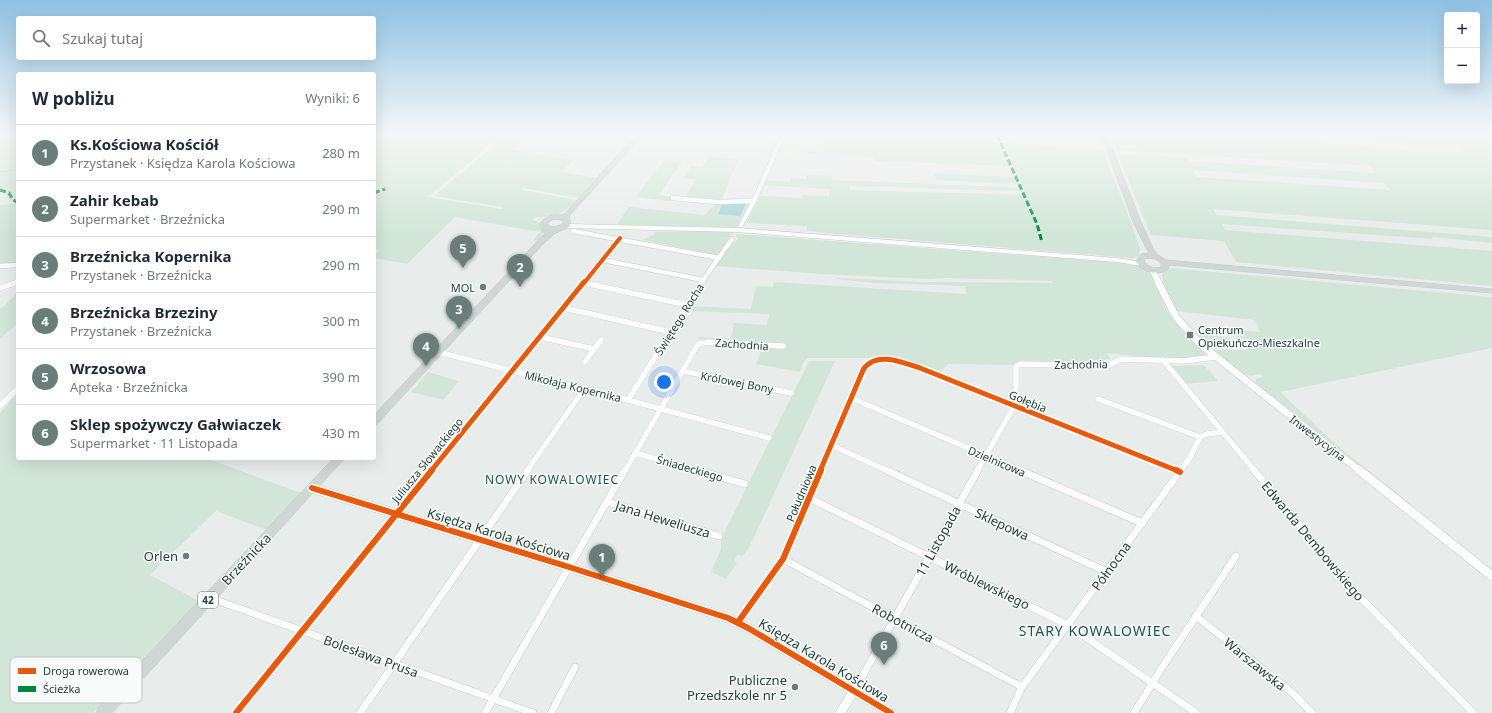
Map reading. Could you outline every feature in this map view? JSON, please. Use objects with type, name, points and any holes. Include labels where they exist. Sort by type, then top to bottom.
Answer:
[{"type":"main road","points":[[376,419],[541,242],[551,232],[566,225],[567,214],[609,168]]},
{"type":"main road","points":[[1117,168],[1143,235],[1160,267]]},
{"type":"main road","points":[[541,242],[546,231],[544,223],[562,215],[579,200]]},
{"type":"main road","points":[[556,217],[571,223],[595,227]]},
{"type":"main road","points":[[546,227],[550,229],[568,226],[738,230],[1117,260],[1142,260],[1155,257]]},
{"type":"main road","points":[[1142,260],[1143,235]]},
{"type":"main road","points":[[1142,260],[1160,267],[1188,265],[1366,279],[1492,291]]},
{"type":"main road","name":"Brzeźnicka","points":[[142,671],[338,460]]},
{"type":"main road","name":"Brzeźnicka","points":[[103,713],[112,703]]},
{"type":"street","points":[[741,225],[754,201],[768,168]]},
{"type":"street","points":[[673,198],[716,202],[754,201]]},
{"type":"street","points":[[572,231],[620,238],[719,258]]},
{"type":"street","name":"Juliusza Słowackiego","points":[[236,713],[620,238]]},
{"type":"street","name":"Świętego Rocha","points":[[628,400],[703,280],[732,239]]},
{"type":"street","points":[[603,260],[703,280]]},
{"type":"street","points":[[0,266],[16,266]]},
{"type":"street","name":"Inwestycyjna","points":[[1160,267],[1161,285],[1170,306],[1181,324],[1194,339],[1492,576]]},
{"type":"street","points":[[0,288],[16,283]]},
{"type":"street","points":[[584,283],[688,305]]},
{"type":"street","points":[[564,308],[671,332]]},
{"type":"street","points":[[540,337],[594,349]]},
{"type":"street","points":[[585,362],[601,340]]},
{"type":"street","name":"Zachodnia","points":[[683,371],[698,344],[702,342],[783,346]]},
{"type":"street","name":"Mikołaja Kopernika","points":[[438,352],[628,400],[769,438]]},
{"type":"street","name":"Zachodnia","points":[[1018,365],[1108,366],[1121,359],[1163,360],[1207,359],[1215,357]]},
{"type":"street","name":"Gołębia","points":[[866,363],[886,359],[920,368],[1180,472]]},
{"type":"street","name":"Edwarda Dembowskiego","points":[[1163,360],[1348,585],[1474,713]]},
{"type":"street","name":"Południowa","points":[[738,622],[783,559],[866,363]]},
{"type":"street","name":"11 Listopada","points":[[840,713],[854,691],[1013,408],[1012,406],[1016,390],[1015,369],[1018,365]]},
{"type":"street","points":[[485,713],[683,371]]},
{"type":"street","name":"Królowej Bony","points":[[683,371],[791,393]]},
{"type":"street","points":[[360,713],[584,389]]},
{"type":"street","points":[[0,406],[16,390]]},
{"type":"street","name":"Dzielnicowa","points":[[851,398],[1142,523]]},
{"type":"street","points":[[1098,399],[1200,437],[1207,434],[1221,432]]},
{"type":"street","name":"Północna","points":[[1010,713],[1022,687],[1190,458],[1200,437]]},
{"type":"street","name":"Sklepowa","points":[[831,445],[1107,572]]},
{"type":"street","name":"Śniadeckiego","points":[[635,453],[745,484]]},
{"type":"street","name":"Księdza Karola Kościowa","points":[[312,488],[480,539],[738,622],[891,713]]},
{"type":"street","name":"Wróblewskiego","points":[[810,498],[1068,626],[1196,713]]},
{"type":"street","name":"Jana Heweliusza","points":[[607,502],[719,536]]},
{"type":"street","points":[[1134,713],[1152,683],[1236,556]]},
{"type":"street","name":"Robotnicza","points":[[783,559],[1022,687]]},
{"type":"street","name":"Bolesława Prusa","points":[[210,598],[533,713]]},
{"type":"street","name":"Warszawska","points":[[1196,616],[1294,695],[1312,713]]},
{"type":"street","points":[[551,713],[575,667]]},
{"type":"green space","points":[[0,168],[16,168],[16,169],[0,171]]},
{"type":"green space","points":[[376,168],[462,168],[427,197],[502,209],[503,207],[434,196],[467,168],[565,168],[562,172],[595,178],[578,198],[524,188],[522,190],[577,200],[559,214],[548,217],[536,217],[533,220],[540,223],[544,232],[538,240],[533,240],[540,232],[455,217],[407,264],[376,258],[376,254],[380,250],[376,249]]},
{"type":"green space","points":[[658,168],[677,168],[659,195],[671,197],[670,201],[636,197]]},
{"type":"green space","points":[[690,168],[735,168],[721,201],[690,198],[686,196],[696,179],[684,178]]},
{"type":"green space","points":[[1010,168],[1110,168],[1132,225],[1140,249],[1139,256],[1132,258],[828,233],[807,231],[807,226],[746,223],[760,196],[802,198],[803,195],[829,196],[829,189],[765,185],[766,180],[790,182],[791,178],[807,179],[807,175],[832,176],[832,180],[1021,188],[1019,184],[937,180],[934,174],[1015,177]],"holes":[[[850,186],[1021,191],[1023,195],[850,190]]]},
{"type":"green space","points":[[1124,168],[1302,168],[1376,173],[1372,168],[1492,168],[1492,230],[1213,209],[1217,215],[1492,237],[1492,243],[1432,237],[1433,239],[1222,224],[1225,230],[1492,251],[1492,286],[1236,262],[1224,241],[1151,235]],"holes":[[[1193,170],[1384,183],[1390,190],[1197,177]]]},
{"type":"green space","points":[[16,171],[16,264],[0,264],[0,205],[14,203],[8,199],[6,194],[0,192],[0,173]]},
{"type":"green space","points":[[751,202],[737,227],[621,225],[618,223],[629,207],[705,215],[716,203]]},
{"type":"green space","points":[[655,232],[734,232],[717,255],[642,240],[653,235]]},
{"type":"green space","points":[[737,234],[1139,264],[1152,273],[1166,309],[1185,333],[1206,355],[1204,357],[1182,359],[1154,358],[1106,353],[1111,359],[1078,364],[1022,362],[1013,365],[948,364],[940,373],[874,358],[808,358],[804,361],[800,372],[756,364],[762,348],[757,347],[756,344],[698,339],[699,337],[731,339],[734,323],[767,325],[769,314],[687,311],[690,306],[751,309],[756,286],[773,287],[774,282],[966,294],[965,286],[874,283],[835,279],[837,278],[925,282],[1053,283],[1052,281],[945,278],[928,279],[822,274],[715,266],[721,256],[739,238],[735,236]]},
{"type":"green space","points":[[1170,268],[1492,297],[1492,348],[1280,392],[1341,449],[1411,504],[1403,501],[1256,384],[1255,379],[1263,377],[1260,374],[1250,376],[1240,372],[1212,350],[1246,350],[1248,345],[1253,343],[1247,339],[1238,338],[1235,330],[1260,332],[1255,320],[1176,311],[1162,277],[1162,272]]},
{"type":"green space","points":[[16,294],[16,325],[0,339],[0,308],[2,308]]},
{"type":"green space","points":[[1198,335],[1229,337],[1233,345],[1208,344]]},
{"type":"green space","points":[[809,361],[835,361],[749,548],[743,556],[737,555],[734,561],[737,563],[726,579],[711,572],[721,549],[721,539]]},
{"type":"green space","points":[[1204,365],[1218,381],[1185,384],[1171,366]]},
{"type":"green space","points":[[428,372],[459,381],[443,400],[411,392]]},
{"type":"green space","points":[[16,395],[16,460],[211,460],[301,493],[267,530],[216,511],[150,575],[199,601],[142,661],[142,657],[10,657],[10,703],[102,703],[93,713],[0,713],[0,413]]},
{"type":"water","points":[[734,203],[746,204],[740,216],[718,214],[722,205]]},
{"type":"waterway","points":[[0,172],[16,170]]},
{"type":"marked path","points":[[1012,168],[1037,224],[1042,242]]},
{"type":"marked path","points":[[376,192],[385,189]]},
{"type":"marked path","points":[[0,190],[9,193],[13,200],[16,201]]},
{"type":"cycle path","points":[[236,713],[620,238]]},
{"type":"cycle path","points":[[738,622],[783,559],[864,368],[868,363],[874,360],[882,359],[898,361],[920,368],[1180,472]]},
{"type":"cycle path","points":[[312,488],[569,567],[728,618],[748,628],[891,713]]},
{"type":"place","name":"Wrzosowa","points":[[463,268]]},
{"type":"place","name":"MOL","points":[[483,287]]},
{"type":"place","name":"Zahir kebab","points":[[520,287]]},
{"type":"place","name":"Brzeźnicka Kopernika","points":[[459,329]]},
{"type":"place","name":"Centrum Opiekuńczo-Mieszkalne","points":[[1190,335]]},
{"type":"place","name":"Brzeźnicka Brzeziny","points":[[426,366]]},
{"type":"place","name":"Orlen","points":[[186,556]]},
{"type":"place","name":"Ks.Kościowa Kościół","points":[[602,577]]},
{"type":"place","name":"Sklep spożywczy Gałwiaczek","points":[[884,665]]},
{"type":"place","name":"Publiczne Przedszkole nr 5","points":[[795,687]]},
{"type":"district","name":"NOWY KOWALOWIEC","points":[[552,479]]},
{"type":"district","name":"STARY KOWALOWIEC","points":[[1095,630]]}]
